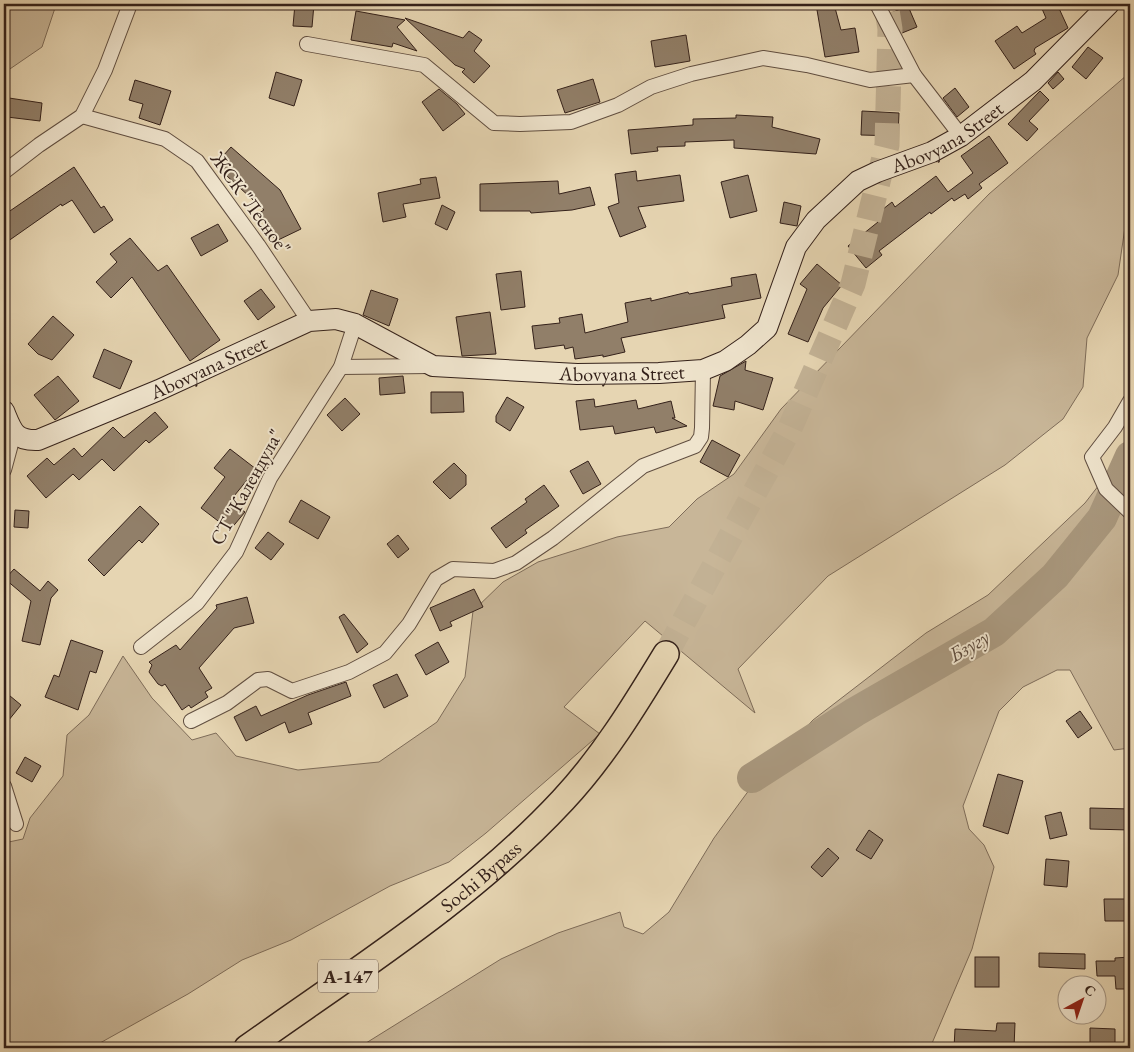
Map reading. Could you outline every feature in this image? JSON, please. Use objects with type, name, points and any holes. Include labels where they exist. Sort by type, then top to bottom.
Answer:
[{"type":"highway","name":"Sochi Bypass","points":[[247,1048],[449,903],[521,842],[563,800],[594,763],[630,713],[666,654]]},
{"type":"street","points":[[4,172],[39,145],[82,116],[105,70],[130,4]]},
{"type":"street","points":[[877,4],[914,75],[961,136]]},
{"type":"street","name":"Abovyana Street","points":[[14,433],[24,440],[38,440],[159,390],[309,321],[336,320],[355,324],[433,366],[577,374],[659,373],[703,370],[725,362],[748,346],[768,328],[796,247],[816,220],[858,181],[932,152],[961,136],[1033,81],[1109,4]]},
{"type":"street","points":[[307,44],[424,65],[494,123],[502,124],[571,122],[618,105],[651,87],[683,76],[763,58],[807,64],[870,80],[914,75]]},
{"type":"street","name":"ЖСК \"Лесное\"","points":[[82,116],[165,139],[197,161],[309,321]]},
{"type":"street","name":"СТ \"Календула\"","points":[[141,647],[197,603],[236,552],[270,478],[341,368],[355,324]]},
{"type":"street","points":[[341,368],[433,366]]},
{"type":"street","points":[[191,721],[227,703],[258,680],[268,679],[292,691],[349,672],[385,653],[409,624],[436,579],[453,570],[494,570],[516,563],[553,538],[643,466],[695,446],[701,437],[702,428],[703,370]]},
{"type":"street","points":[[1126,509],[1106,489],[1092,457],[1115,427],[1130,401]]},
{"type":"street","points":[[4,411],[14,433],[4,470]]},
{"type":"street","points":[[4,786],[16,824]]},
{"type":"shaded area","points":[[4,4],[56,5],[42,47],[4,73]]},
{"type":"shaded area","points":[[1130,67],[1130,193],[1118,275],[1087,338],[1083,387],[1063,419],[1005,465],[828,576],[738,669],[755,713],[645,621],[564,707],[600,734],[486,833],[449,862],[390,886],[291,940],[242,960],[188,994],[91,1048],[4,1048],[4,843],[23,839],[30,818],[63,776],[67,735],[89,715],[123,656],[152,698],[192,740],[216,733],[236,756],[298,770],[379,762],[437,722],[465,677],[473,611],[503,582],[538,562],[617,537],[669,527],[697,499],[734,474],[781,409],[989,194],[1127,75]]},
{"type":"shaded area","points":[[1130,445],[1130,748],[1114,750],[1070,670],[1057,670],[1023,687],[999,711],[963,806],[969,829],[984,845],[994,867],[972,949],[930,1048],[358,1048],[501,959],[558,933],[620,912],[624,927],[643,934],[669,912],[714,838],[763,771],[813,720],[926,633],[988,595],[1085,503]]},
{"type":"building","points":[[295,4],[314,4],[312,27],[293,26]]},
{"type":"building","points":[[816,4],[834,4],[841,30],[855,28],[859,52],[825,57]]},
{"type":"building","points":[[1040,4],[1057,4],[1068,28],[1035,48],[1036,54],[1014,69],[995,41],[1017,26],[1022,33],[1046,18]]},
{"type":"building","points":[[908,6],[917,27],[902,33],[891,13]]},
{"type":"building","points":[[356,11],[405,20],[397,27],[417,51],[393,43],[392,47],[351,40]]},
{"type":"building","points":[[405,18],[463,38],[469,31],[482,40],[474,51],[490,66],[474,83],[462,72],[465,69],[455,65]]},
{"type":"building","points":[[686,35],[690,61],[655,67],[651,41]]},
{"type":"building","points":[[1088,47],[1103,58],[1086,79],[1072,67]]},
{"type":"building","points":[[276,72],[302,80],[294,106],[269,98]]},
{"type":"building","points":[[1058,72],[1064,79],[1053,89],[1048,83]]},
{"type":"building","points":[[593,79],[600,102],[565,113],[557,90]]},
{"type":"building","points":[[135,80],[171,91],[160,125],[139,118],[143,104],[129,100]]},
{"type":"building","points":[[955,88],[969,107],[957,117],[943,98]]},
{"type":"building","points":[[439,89],[457,104],[465,114],[443,131],[422,102]]},
{"type":"building","points":[[1040,91],[1049,100],[1029,121],[1038,129],[1027,141],[1008,124]]},
{"type":"building","points":[[9,98],[42,103],[40,121],[7,117]]},
{"type":"building","points":[[862,111],[899,113],[898,136],[861,135]]},
{"type":"building","points":[[736,115],[773,117],[772,127],[820,139],[816,154],[734,148],[734,140],[685,142],[685,146],[657,147],[658,151],[631,154],[628,130],[693,125],[693,119],[736,118]]},
{"type":"building","points":[[989,136],[1008,163],[979,184],[982,188],[968,199],[965,194],[954,201],[952,198],[931,214],[930,212],[879,251],[882,255],[866,268],[848,246],[878,222],[873,217],[892,202],[895,207],[936,176],[948,192],[973,173],[961,156]]},
{"type":"building","points":[[231,147],[280,190],[301,229],[276,241],[259,213],[264,210],[215,165]]},
{"type":"building","points":[[74,167],[101,208],[104,206],[113,220],[94,233],[72,200],[62,206],[61,204],[4,244],[4,215]]},
{"type":"building","points":[[636,171],[637,181],[680,175],[684,201],[638,207],[646,227],[620,237],[608,207],[619,203],[615,174]]},
{"type":"building","points":[[748,175],[757,211],[730,218],[721,182]]},
{"type":"building","points":[[436,177],[440,198],[403,204],[406,217],[383,222],[378,193],[421,184],[420,179]]},
{"type":"building","points":[[558,181],[559,194],[590,187],[595,205],[572,210],[531,213],[530,211],[480,211],[480,184]]},
{"type":"building","points":[[784,202],[801,206],[797,226],[780,223]]},
{"type":"building","points":[[442,205],[455,212],[447,230],[435,224]]},
{"type":"building","points":[[218,224],[228,241],[201,256],[191,238]]},
{"type":"building","points":[[130,238],[158,271],[167,265],[220,340],[190,361],[132,277],[111,298],[96,282],[117,262],[110,254]]},
{"type":"building","points":[[817,264],[842,285],[823,308],[808,342],[788,334],[807,289],[800,284]]},
{"type":"building","points":[[521,271],[525,307],[501,310],[496,274]]},
{"type":"building","points":[[756,274],[761,298],[722,305],[725,318],[621,338],[625,352],[603,357],[603,355],[575,359],[573,347],[565,349],[564,345],[535,349],[532,326],[560,323],[559,318],[582,314],[585,333],[628,322],[625,303],[651,298],[651,301],[688,292],[689,294],[732,286],[731,278]]},
{"type":"building","points":[[261,289],[275,307],[258,320],[244,301]]},
{"type":"building","points":[[371,290],[398,299],[389,326],[363,315]]},
{"type":"building","points":[[490,312],[496,354],[462,356],[456,317]]},
{"type":"building","points":[[53,316],[74,335],[52,360],[38,354],[28,344]]},
{"type":"building","points":[[104,349],[132,361],[120,389],[93,377]]},
{"type":"building","points":[[746,361],[745,370],[773,378],[763,410],[735,401],[734,410],[713,406],[720,376]]},
{"type":"building","points":[[58,376],[79,401],[55,420],[34,395]]},
{"type":"building","points":[[403,376],[405,393],[380,395],[379,378]]},
{"type":"building","points":[[431,392],[463,392],[464,412],[431,413]]},
{"type":"building","points":[[507,397],[524,407],[510,431],[496,422],[496,416]]},
{"type":"building","points":[[345,398],[360,414],[342,431],[327,415]]},
{"type":"building","points":[[594,399],[595,407],[636,400],[638,409],[671,401],[675,418],[672,418],[687,426],[656,433],[654,427],[615,434],[613,426],[580,430],[576,401]]},
{"type":"building","points":[[155,412],[168,427],[149,443],[146,440],[114,471],[102,459],[79,480],[73,474],[46,498],[27,476],[47,458],[54,465],[74,448],[82,457],[113,427],[124,438]]},
{"type":"building","points":[[712,440],[740,455],[728,477],[700,462]]},
{"type":"building","points":[[230,449],[256,469],[230,501],[245,512],[230,530],[201,508],[225,477],[214,468]]},
{"type":"building","points":[[588,461],[601,484],[583,494],[570,471]]},
{"type":"building","points":[[454,463],[466,475],[466,485],[450,499],[433,482]]},
{"type":"building","points":[[544,485],[559,506],[525,530],[527,533],[506,548],[491,528],[527,502],[525,499]]},
{"type":"building","points":[[301,500],[330,517],[318,539],[289,522]]},
{"type":"building","points":[[140,506],[159,524],[142,543],[139,540],[104,576],[88,560]]},
{"type":"building","points":[[15,510],[29,511],[28,528],[14,527]]},
{"type":"building","points":[[268,532],[284,544],[271,560],[255,548]]},
{"type":"building","points":[[398,535],[409,549],[398,558],[387,544]]},
{"type":"building","points":[[14,569],[40,591],[48,581],[58,590],[51,598],[40,645],[22,641],[31,601],[5,579]]},
{"type":"building","points":[[474,589],[483,607],[450,622],[452,626],[440,631],[430,608]]},
{"type":"building","points":[[247,597],[254,623],[234,628],[199,668],[212,688],[205,692],[208,697],[191,708],[189,705],[182,710],[165,684],[162,686],[158,684],[149,672],[152,665],[149,662],[176,645],[180,650],[217,608],[216,605]]},
{"type":"building","points":[[344,614],[368,644],[357,653],[339,617]]},
{"type":"building","points":[[71,640],[103,651],[96,673],[90,671],[78,710],[45,697],[54,675],[59,677]]},
{"type":"building","points":[[438,642],[449,662],[426,675],[415,655]]},
{"type":"building","points":[[397,674],[408,696],[384,708],[373,685]]},
{"type":"building","points":[[346,682],[351,696],[308,713],[312,724],[289,733],[285,722],[246,741],[234,717],[256,706],[261,716],[308,695]]},
{"type":"building","points":[[4,691],[21,705],[4,726]]},
{"type":"building","points":[[1080,711],[1092,728],[1078,738],[1066,721]]},
{"type":"building","points":[[25,757],[41,766],[32,782],[16,773]]},
{"type":"building","points":[[998,774],[1023,781],[1008,834],[983,826]]},
{"type":"building","points":[[1090,808],[1130,809],[1130,830],[1090,829]]},
{"type":"building","points":[[1061,812],[1067,835],[1050,839],[1045,816]]},
{"type":"building","points":[[869,830],[883,840],[871,859],[856,850]]},
{"type":"building","points":[[828,848],[839,858],[822,877],[811,867]]},
{"type":"building","points":[[1046,859],[1069,861],[1067,887],[1044,885]]},
{"type":"building","points":[[1104,899],[1126,899],[1127,921],[1105,921]]},
{"type":"building","points":[[1039,953],[1085,954],[1085,969],[1039,967]]},
{"type":"building","points":[[975,957],[999,957],[999,987],[975,987]]},
{"type":"building","points":[[1130,957],[1130,989],[1116,989],[1115,976],[1097,974],[1096,961],[1115,961],[1115,958]]},
{"type":"building","points":[[997,1023],[1015,1023],[1014,1048],[954,1048],[955,1029],[996,1031]]},
{"type":"building","points":[[1090,1028],[1115,1029],[1115,1048],[1090,1048]]},
{"type":"waterway","name":"Бзугу","points":[[752,778],[855,712],[994,632],[1055,576],[1102,518],[1130,456]]},
{"type":"tunnel","points":[[666,654],[790,428],[853,284],[887,145],[890,29],[886,4]]}]
